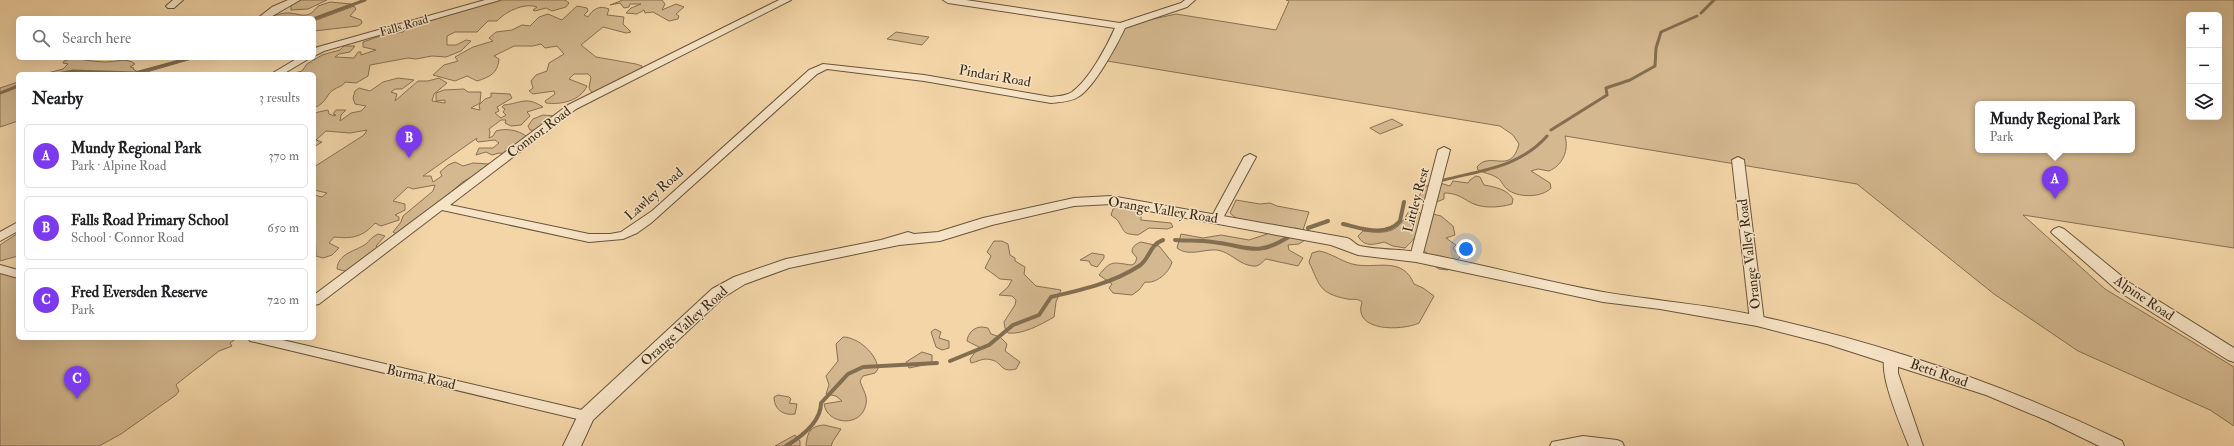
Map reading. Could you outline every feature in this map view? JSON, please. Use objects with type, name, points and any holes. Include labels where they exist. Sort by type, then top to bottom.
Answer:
[{"type":"street","points":[[266,16],[275,9],[295,0]]},
{"type":"street","name":"Falls Road","points":[[316,49],[495,0]]},
{"type":"street","name":"Connor Road","points":[[316,299],[572,107],[786,0]]},
{"type":"street","points":[[948,0],[1121,26],[1184,5],[1190,0]]},
{"type":"street","name":"Pindari Road","points":[[826,66],[924,78],[1050,100],[1064,99],[1077,93],[1102,59],[1121,26]]},
{"type":"street","points":[[280,72],[301,60]]},
{"type":"street","name":"Lawley Road","points":[[439,206],[589,238],[610,239],[631,233],[656,214],[813,72],[826,66]]},
{"type":"street","name":"Littley Rest","points":[[1411,256],[1444,150]]},
{"type":"street","points":[[1217,218],[1250,157]]},
{"type":"street","name":"Orange Valley Road","points":[[572,446],[586,416],[718,293],[736,280],[766,269],[899,240],[940,236],[988,221],[1074,202],[1111,200],[1217,218],[1337,242],[1358,250],[1411,256],[1572,289],[1603,298],[1660,304],[1757,321],[1738,160]]},
{"type":"street","points":[[0,237],[16,227]]},
{"type":"street","name":"Alpine Road","points":[[2058,232],[2124,287],[2234,356]]},
{"type":"street","points":[[0,269],[16,273]]},
{"type":"street","name":"Betti Road","points":[[1757,321],[1891,357],[1992,391],[2054,416],[2115,446]]},
{"type":"street","name":"Burma Road","points":[[265,340],[586,416]]},
{"type":"street","points":[[1891,357],[1891,373],[1916,446]]},
{"type":"street","points":[[1557,446],[1583,441],[1616,446]]},
{"type":"shaded area","points":[[301,0],[327,0],[308,9],[291,10],[291,4]]},
{"type":"shaded area","points":[[500,0],[565,0],[569,3],[566,7],[552,11],[546,8],[535,11],[533,10],[537,7],[532,6],[520,7],[504,15],[497,21],[488,21],[477,32],[455,32],[447,36],[447,45],[456,45],[466,40],[471,41],[461,51],[446,57],[432,56],[416,59],[408,58],[370,65],[368,76],[356,83],[345,82],[342,86],[332,91],[322,103],[316,107],[316,72],[298,72],[302,71],[307,64],[316,60],[322,55],[340,50],[344,46],[355,46],[350,52],[339,54],[335,57],[354,58],[358,52],[361,52],[361,55],[376,50],[363,47],[363,42],[383,35],[403,32],[411,25]]},
{"type":"shaded area","points":[[623,0],[662,0],[665,4],[662,10],[676,4],[684,7],[676,14],[679,16],[678,19],[669,21],[653,12],[645,13],[644,10],[637,14],[626,13],[631,8],[641,4],[630,4],[629,7],[624,8],[620,3],[610,5]]},
{"type":"shaded area","points":[[1286,0],[2234,0],[2234,248],[2023,215],[2105,289],[2234,367],[2234,426],[2210,410],[2078,351],[1994,294],[1857,184],[1565,136],[1565,152],[1558,165],[1549,171],[1538,169],[1531,171],[1550,183],[1551,188],[1542,194],[1529,196],[1517,194],[1511,192],[1505,187],[1498,178],[1478,170],[1477,167],[1482,162],[1506,161],[1511,159],[1515,153],[1519,144],[1513,135],[1500,126],[1101,60],[1121,26],[1176,14],[1276,30],[1289,1]]},
{"type":"shaded area","points":[[330,2],[351,4],[316,17],[272,16],[284,13],[306,15],[311,13],[318,6]]},
{"type":"shaded area","points":[[354,6],[356,9],[350,16],[361,20],[362,23],[358,26],[316,31],[316,20]]},
{"type":"shaded area","points":[[577,6],[587,8],[588,11],[584,15],[588,17],[594,10],[602,7],[609,9],[607,15],[624,17],[623,24],[631,32],[626,33],[603,27],[581,45],[596,57],[636,64],[642,66],[641,70],[592,93],[589,88],[591,77],[588,74],[574,74],[569,79],[587,86],[580,95],[570,101],[558,103],[546,103],[545,101],[555,94],[554,91],[533,94],[529,91],[533,88],[531,81],[536,75],[547,71],[549,63],[564,54],[557,46],[545,48],[541,44],[533,46],[514,46],[494,56],[499,59],[495,71],[486,78],[477,81],[467,76],[455,81],[433,75],[444,65],[458,61],[455,57],[473,47],[493,41],[489,38],[496,32],[512,30],[522,25],[530,26],[539,17],[548,14],[562,20]]},
{"type":"shaded area","points":[[896,32],[929,37],[922,45],[887,39]]},
{"type":"shaded area","points":[[179,60],[188,60],[147,72],[138,72]]},
{"type":"shaded area","points":[[64,61],[128,61],[135,64],[130,67],[134,68],[133,69],[138,72],[52,72],[63,69],[68,64],[63,63]]},
{"type":"shaded area","points":[[398,78],[414,80],[402,89],[395,89],[391,92],[397,94],[395,101],[418,81],[428,81],[439,78],[447,83],[434,94],[432,101],[445,103],[445,100],[436,101],[436,93],[444,90],[464,89],[468,92],[481,92],[480,103],[471,108],[480,110],[479,105],[485,99],[491,97],[491,93],[510,94],[512,98],[497,107],[499,111],[495,113],[501,118],[506,115],[503,112],[505,109],[502,107],[504,105],[528,101],[543,107],[527,112],[530,116],[521,125],[511,126],[505,123],[506,120],[501,120],[489,129],[489,138],[493,136],[496,131],[504,130],[516,131],[526,136],[514,147],[510,147],[510,152],[506,154],[499,153],[492,155],[486,152],[476,155],[479,148],[493,148],[499,143],[495,140],[478,142],[476,140],[477,138],[423,176],[431,176],[433,182],[442,176],[440,172],[448,165],[455,162],[463,166],[473,163],[489,164],[483,171],[465,180],[429,211],[397,234],[393,232],[401,222],[403,216],[433,191],[435,185],[413,189],[408,187],[393,201],[405,204],[405,210],[395,215],[399,217],[399,220],[381,226],[375,223],[371,228],[357,236],[346,238],[334,237],[329,243],[339,248],[332,255],[323,258],[316,256],[316,196],[322,197],[327,193],[316,190],[316,166],[364,135],[367,130],[350,133],[326,131],[316,140],[316,113],[328,110],[329,114],[334,116],[336,115],[333,114],[336,110],[346,110],[341,115],[340,121],[351,113],[361,111],[366,106],[355,104],[353,98],[355,91],[359,88],[370,91],[383,82]]},
{"type":"shaded area","points":[[16,83],[16,122],[0,127],[0,88]]},
{"type":"shaded area","points":[[543,115],[556,116],[542,131],[530,130],[528,126],[533,119]]},
{"type":"shaded area","points":[[1392,119],[1403,125],[1380,134],[1370,128]]},
{"type":"shaded area","points":[[316,140],[322,142],[316,146]]},
{"type":"shaded area","points":[[1476,176],[1480,177],[1484,185],[1507,193],[1513,199],[1512,204],[1484,207],[1473,204],[1457,195],[1448,193],[1444,193],[1444,199],[1434,203],[1419,200],[1419,196],[1426,186],[1440,183],[1450,186],[1453,181],[1468,183]]},
{"type":"shaded area","points":[[1236,200],[1260,204],[1270,203],[1277,206],[1309,212],[1303,230],[1295,228],[1292,230],[1237,219],[1230,213]]},
{"type":"shaded area","points":[[1119,205],[1138,208],[1141,212],[1141,220],[1171,223],[1173,227],[1167,229],[1149,228],[1138,235],[1126,233],[1117,220],[1111,215],[1113,209]]},
{"type":"shaded area","points":[[1416,209],[1421,214],[1417,234],[1405,248],[1393,246],[1384,242],[1366,244],[1360,240],[1358,236],[1363,231],[1385,232],[1396,228],[1409,211]]},
{"type":"shaded area","points":[[1433,214],[1441,216],[1453,226],[1455,235],[1446,238],[1456,245],[1453,248],[1460,257],[1448,270],[1439,269],[1428,262],[1428,254],[1423,250]]},
{"type":"shaded area","points":[[1270,233],[1305,240],[1299,244],[1288,245],[1289,250],[1303,258],[1298,266],[1266,259],[1259,265],[1253,266],[1243,263],[1222,251],[1212,250],[1186,252],[1177,248],[1181,234],[1203,238],[1221,235],[1249,240]]},
{"type":"shaded area","points":[[16,234],[16,257],[0,261],[0,245]]},
{"type":"shaded area","points":[[378,234],[385,236],[376,246],[378,249],[349,272],[337,269],[338,264],[344,256],[366,244]]},
{"type":"shaded area","points":[[994,241],[1002,241],[1008,244],[1010,255],[1015,258],[1015,261],[1025,267],[1024,274],[1036,286],[1061,290],[1056,302],[1054,317],[1026,331],[1008,333],[1004,322],[1015,305],[1016,300],[1012,296],[999,295],[1008,287],[1012,280],[1000,279],[985,268],[991,256],[987,252]]},
{"type":"shaded area","points":[[1141,242],[1159,246],[1172,262],[1168,270],[1162,277],[1153,281],[1145,282],[1139,290],[1132,295],[1113,293],[1109,288],[1112,284],[1099,275],[1107,266],[1113,263],[1132,265],[1135,263],[1137,258],[1132,250]]},
{"type":"shaded area","points":[[1319,251],[1352,264],[1397,267],[1404,270],[1414,284],[1423,288],[1434,296],[1419,323],[1411,326],[1391,328],[1371,324],[1364,319],[1361,312],[1362,302],[1337,297],[1325,291],[1321,287],[1309,262],[1312,253]]},
{"type":"shaded area","points":[[1092,253],[1104,255],[1104,258],[1097,267],[1091,265],[1089,261],[1080,260]]},
{"type":"shaded area","points":[[0,269],[16,273],[16,340],[234,340],[230,343],[232,346],[219,351],[178,383],[176,385],[179,391],[176,395],[121,434],[99,446],[0,446]]},
{"type":"shaded area","points":[[982,327],[988,328],[991,334],[1000,337],[1007,344],[1005,351],[1020,362],[1016,369],[1004,369],[996,361],[989,359],[983,359],[971,363],[970,359],[979,347],[967,341],[970,333],[974,329]]},
{"type":"shaded area","points":[[935,329],[941,332],[939,338],[949,341],[949,348],[942,350],[936,347],[931,332]]},
{"type":"shaded area","points":[[843,337],[855,340],[866,347],[877,363],[878,369],[875,373],[863,376],[860,381],[866,398],[866,404],[863,412],[852,420],[845,421],[838,420],[831,416],[824,404],[842,401],[836,396],[826,394],[829,385],[826,376],[838,361],[836,344]]},
{"type":"shaded area","points":[[922,352],[932,355],[932,361],[929,364],[909,368],[906,362]]},
{"type":"shaded area","points":[[778,395],[789,397],[791,399],[789,403],[797,404],[795,414],[783,413],[777,408],[774,397]]},
{"type":"shaded area","points":[[824,425],[841,429],[831,446],[806,446],[807,437],[810,431],[815,427]]},
{"type":"shaded area","points":[[795,435],[800,441],[800,446],[775,446]]},
{"type":"waterway","points":[[316,18],[365,0]]},
{"type":"waterway","points":[[1701,13],[1714,0]]},
{"type":"waterway","points":[[1551,130],[1607,95],[1606,88],[1630,80],[1655,66],[1656,48],[1661,32],[1697,16]]},
{"type":"waterway","points":[[139,72],[184,60]]},
{"type":"waterway","points":[[68,72],[104,72]]},
{"type":"waterway","points":[[0,93],[16,87]]},
{"type":"waterway","points":[[1444,180],[1486,170],[1513,161],[1525,155],[1547,136]]},
{"type":"waterway","points":[[1343,224],[1373,230],[1387,229],[1400,221],[1404,202]]},
{"type":"waterway","points":[[1308,228],[1328,221]]},
{"type":"waterway","points":[[1175,240],[1208,241],[1244,248],[1260,249],[1269,247],[1290,236]]},
{"type":"waterway","points":[[950,361],[989,345],[1013,325],[1039,315],[1051,297],[1096,285],[1129,272],[1143,263],[1155,245],[1163,240]]},
{"type":"waterway","points":[[786,446],[798,438],[814,423],[818,416],[821,403],[848,374],[863,367],[937,363]]},
{"type":"place","name":"Falls Road Primary School","points":[[409,158]]},
{"type":"place","name":"Mundy Regional Park","points":[[2055,199]]},
{"type":"place","name":"Fred Eversden Reserve","points":[[77,399]]}]
